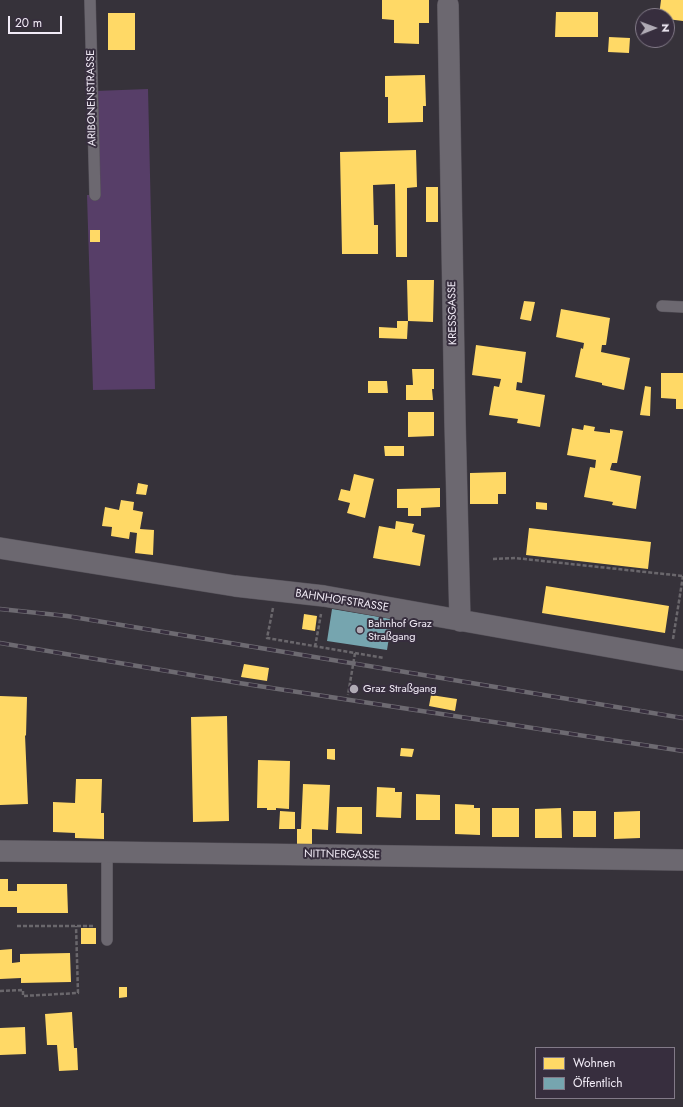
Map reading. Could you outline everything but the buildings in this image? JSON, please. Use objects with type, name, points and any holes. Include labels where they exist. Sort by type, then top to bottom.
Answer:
[{"type":"street","name":"KRESSGASSE","points":[[448,5],[455,430],[460,621]]},
{"type":"street","name":"BAHNHOFSTRASSE","points":[[0,548],[235,586],[324,596],[676,659]]},
{"type":"street","name":"NITTNERGASSE","points":[[0,851],[683,860]]},
{"type":"lane","name":"ARIBONENSTRASSE","points":[[90,0],[95,195]]},
{"type":"lane","points":[[662,306],[683,306]]},
{"type":"lane","points":[[107,852],[107,940]]},
{"type":"path","points":[[493,559],[515,558],[683,576],[676,659]]},
{"type":"path","points":[[277,590],[267,638],[384,658]]},
{"type":"path","points":[[315,647],[324,596]]},
{"type":"path","points":[[348,695],[355,654]]},
{"type":"path","points":[[17,926],[107,925]]},
{"type":"path","points":[[0,991],[23,990],[24,996],[78,993],[76,926]]},
{"type":"shaded area","points":[[148,89],[155,389],[93,390],[87,195],[97,195],[95,91]]},
{"type":"railway","points":[[0,609],[67,616],[683,718]]},
{"type":"railway","points":[[0,643],[239,683],[683,751]]},
{"type":"place","name":"Bahnhof Graz Straßgang","points":[[360,630]]},
{"type":"place","name":"Graz Straßgang","points":[[354,689]]}]
